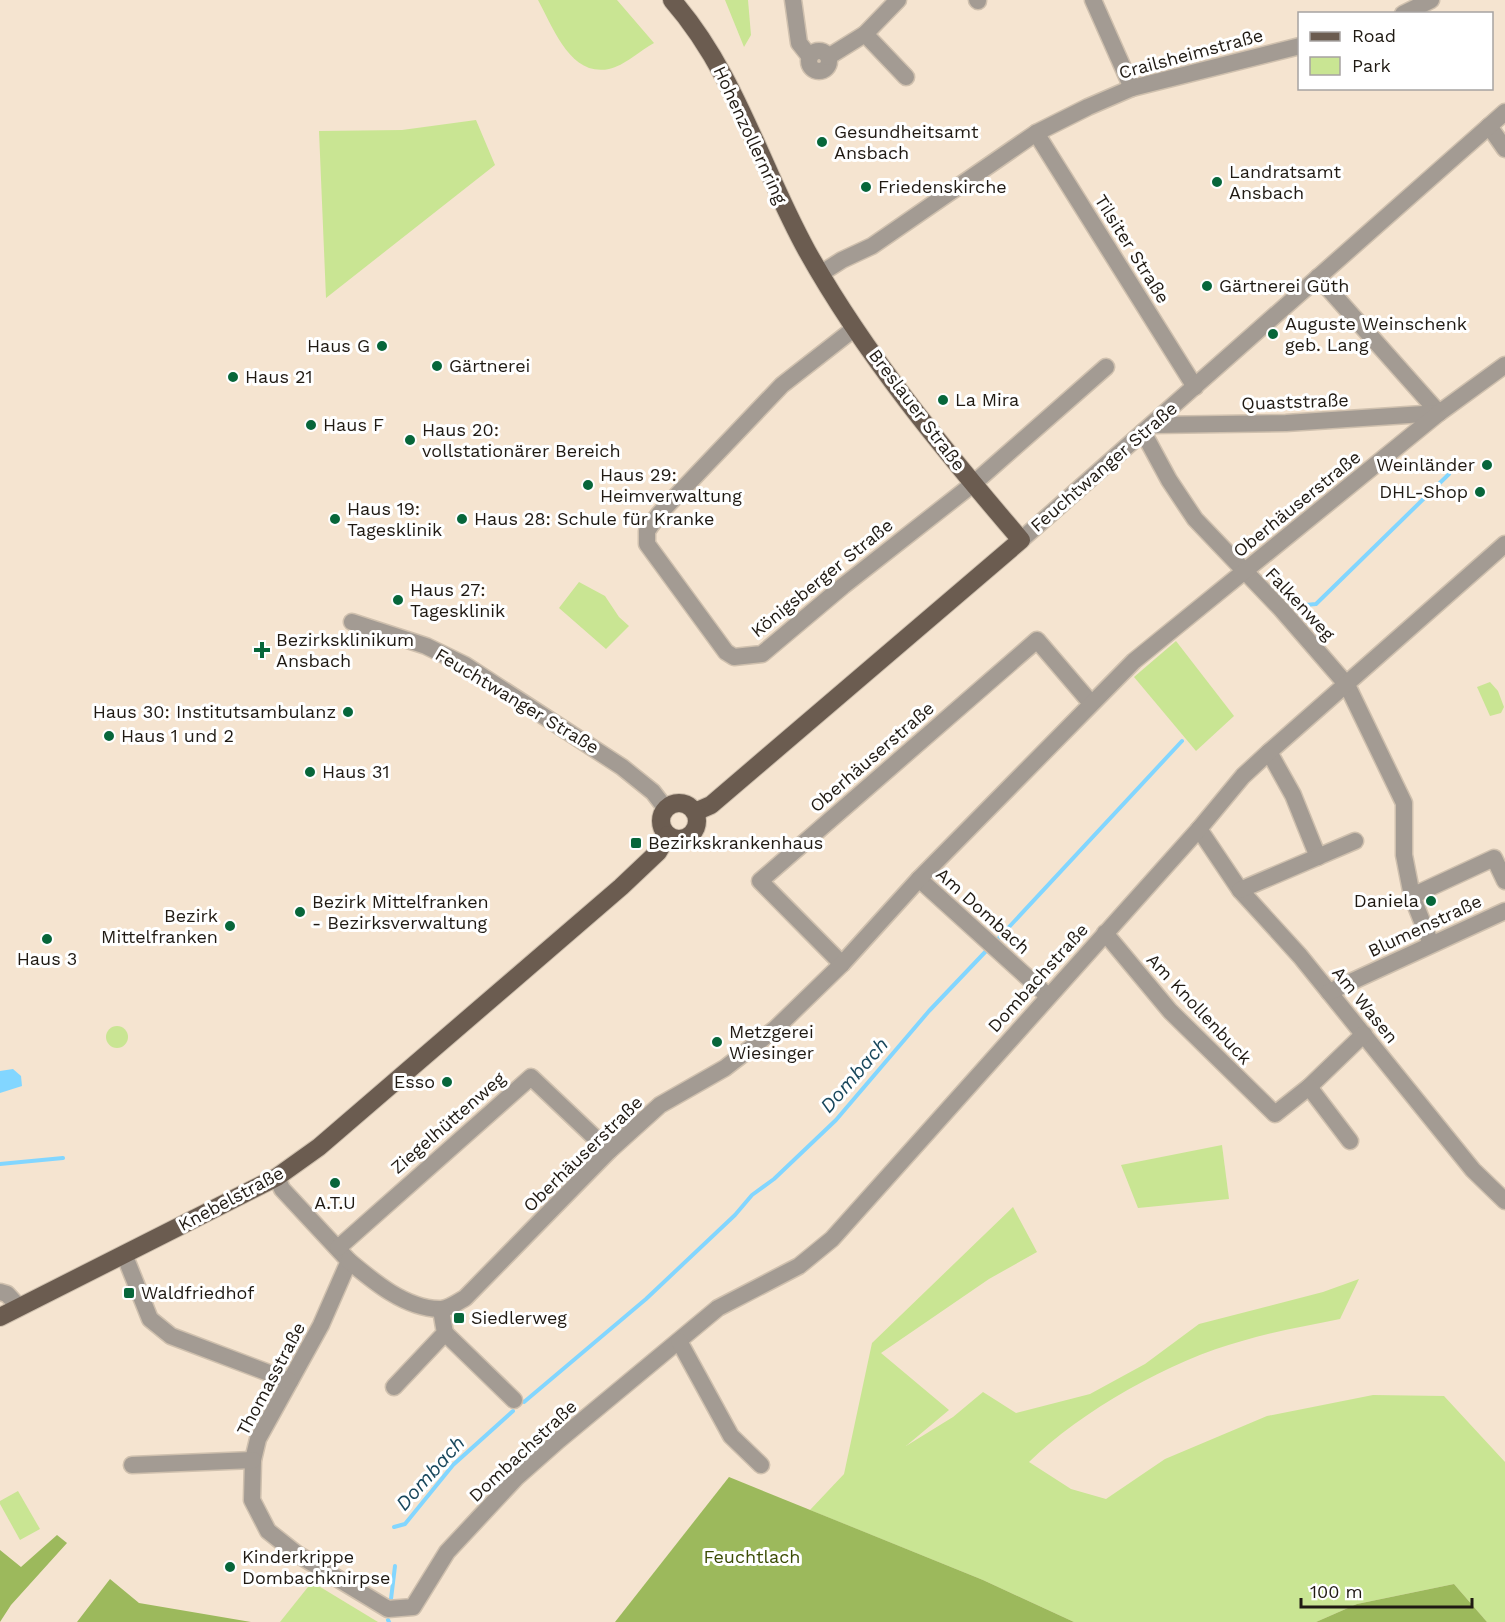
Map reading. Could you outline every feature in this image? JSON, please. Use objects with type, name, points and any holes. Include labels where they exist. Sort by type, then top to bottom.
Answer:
[{"type":"main road","name":"Hohenzollernring","points":[[672,0],[695,26],[736,97],[789,218],[820,274]]},
{"type":"main road","name":"Breslauer Straße","points":[[820,274],[855,328],[973,484],[1021,540]]},
{"type":"main road","name":"Feuchtwanger Straße","points":[[695,812],[711,805],[1021,540]]},
{"type":"main road","points":[[678,803],[690,807],[695,812],[697,824],[691,835],[680,839],[668,835],[661,819],[666,808],[678,803]]},
{"type":"main road","name":"Knebelstraße","points":[[0,1317],[277,1177],[319,1147],[621,887],[658,852],[668,835]]},
{"type":"street","points":[[793,0],[799,43],[810,57],[819,51],[828,57],[865,34],[898,0]]},
{"type":"street","points":[[1094,0],[1132,88]]},
{"type":"street","points":[[1407,12],[1431,0]]},
{"type":"street","points":[[865,34],[906,76]]},
{"type":"street","name":"Crailsheimstraße","points":[[820,274],[842,260],[872,246],[1036,133],[1132,88],[1298,46]]},
{"type":"street","name":"Feuchtwanger Straße","points":[[1021,540],[1505,112]]},
{"type":"street","points":[[1489,126],[1505,149]]},
{"type":"street","name":"Tilsiter Straße","points":[[1036,133],[1195,387]]},
{"type":"street","points":[[1318,277],[1439,413]]},
{"type":"street","name":"Königsberger Straße","points":[[855,328],[782,385],[659,514],[647,531],[647,543],[726,652],[734,657],[762,654],[843,586],[973,484],[1106,367]]},
{"type":"street","name":"Oberhäuserstraße","points":[[441,1310],[465,1298],[482,1283],[609,1151],[660,1106],[725,1068],[775,1029],[842,964],[919,879],[1090,702],[1134,661],[1439,413],[1505,364]]},
{"type":"street","name":"Quaststraße","points":[[1148,429],[1439,413]]},
{"type":"street","name":"Falkenweg","points":[[1148,429],[1169,480],[1195,519],[1287,616],[1347,685],[1404,803],[1404,855],[1412,896],[1431,944]]},
{"type":"street","name":"Dombachstraße","points":[[413,1607],[447,1552],[516,1478],[718,1308],[799,1266],[832,1239],[1199,829],[1243,776],[1505,544]]},
{"type":"street","name":"Feuchtwanger Straße","points":[[352,622],[426,646],[465,665],[622,766],[653,792],[666,808]]},
{"type":"street","name":"Oberhäuserstraße","points":[[842,964],[760,881],[1036,640],[1090,702]]},
{"type":"street","points":[[1269,752],[1293,795],[1318,857]]},
{"type":"street","name":"Am Wasen","points":[[1199,829],[1240,890],[1364,1034],[1473,1170],[1505,1201]]},
{"type":"street","points":[[1240,890],[1355,841]]},
{"type":"street","points":[[1412,896],[1494,858],[1505,881]]},
{"type":"street","name":"Am Dombach","points":[[919,879],[1048,996]]},
{"type":"street","name":"Blumenstraße","points":[[1329,992],[1505,911]]},
{"type":"street","name":"Am Knollenbuck","points":[[1105,933],[1170,1011],[1267,1109],[1275,1114],[1309,1087]]},
{"type":"street","points":[[1350,1141],[1309,1087],[1364,1034]]},
{"type":"street","name":"Ziegelhüttenweg","points":[[338,1248],[531,1077],[609,1151]]},
{"type":"street","points":[[277,1177],[282,1189],[349,1261],[377,1284],[402,1298],[441,1310],[446,1333],[514,1400]]},
{"type":"street","points":[[124,1254],[150,1319],[171,1336],[290,1381]]},
{"type":"street","name":"Thomasstraße","points":[[349,1261],[321,1325],[258,1439],[253,1460],[252,1500],[268,1531],[297,1554],[388,1609],[413,1607]]},
{"type":"street","points":[[0,1292],[7,1294],[19,1307]]},
{"type":"street","points":[[394,1387],[446,1333]]},
{"type":"street","points":[[679,1341],[731,1436],[761,1465]]},
{"type":"street","points":[[132,1465],[253,1460]]},
{"type":"green space","points":[[538,0],[617,0],[654,43],[609,69],[595,69],[584,65],[564,48]]},
{"type":"green space","points":[[725,0],[748,0],[751,35],[744,47]]},
{"type":"green space","points":[[476,120],[495,165],[326,298],[319,131],[402,130]]},
{"type":"green space","points":[[579,582],[605,596],[619,617],[629,626],[606,649],[559,608]]},
{"type":"green space","points":[[1176,641],[1234,716],[1196,751],[1134,677]]},
{"type":"green space","points":[[1490,682],[1498,691],[1504,707],[1501,713],[1490,716],[1477,687]]},
{"type":"green space","points":[[117,1026],[125,1029],[128,1037],[125,1045],[117,1048],[109,1045],[106,1037],[109,1029]]},
{"type":"green space","points":[[1222,1145],[1229,1199],[1138,1208],[1121,1165]]},
{"type":"green space","points":[[1013,1207],[1037,1252],[989,1279],[881,1353],[949,1410],[906,1446],[953,1417],[983,1392],[1016,1413],[1090,1394],[1145,1364],[1199,1324],[1323,1292],[1359,1279],[1340,1319],[1254,1337],[1186,1361],[1157,1374],[1074,1424],[1029,1462],[1071,1489],[1106,1499],[1165,1459],[1267,1416],[1373,1395],[1444,1396],[1505,1462],[1505,1622],[1487,1622],[1454,1584],[1357,1604],[1316,1622],[1074,1622],[983,1580],[810,1510],[844,1474],[872,1343]]},
{"type":"green space","name":"Feuchtlach","points":[[729,1477],[983,1580],[1074,1622],[615,1622]]},
{"type":"green space","points":[[18,1491],[40,1529],[20,1540],[0,1504],[0,1501]]},
{"type":"green space","points":[[57,1535],[67,1543],[11,1605],[0,1622],[0,1550],[21,1567]]},
{"type":"green space","points":[[110,1579],[139,1603],[251,1622],[77,1622]]},
{"type":"green space","points":[[312,1582],[378,1622],[280,1622]]},
{"type":"green space","points":[[1454,1584],[1487,1622],[1316,1622],[1357,1604]]},
{"type":"water","points":[[13,1069],[21,1076],[22,1086],[0,1093],[0,1071]]},
{"type":"waterway","name":"Dombach","points":[[1295,606],[1316,604],[1449,474]]},
{"type":"waterway","name":"Dombach","points":[[996,941],[1182,741]]},
{"type":"waterway","name":"Dombach","points":[[524,1402],[646,1299],[735,1215],[752,1195],[774,1179],[836,1120],[929,1011],[988,949]]},
{"type":"waterway","points":[[0,1164],[63,1158]]},
{"type":"waterway","name":"Dombach","points":[[394,1527],[405,1524],[453,1465],[513,1411]]},
{"type":"waterway","name":"Dombach","points":[[391,1599],[395,1566]]},
{"type":"place","name":"Gesundheitsamt Ansbach","points":[[822,142]]},
{"type":"place","name":"Landratsamt Ansbach","points":[[1217,182]]},
{"type":"place","name":"Friedenskirche","points":[[866,187]]},
{"type":"place","name":"Gärtnerei Güth","points":[[1207,286]]},
{"type":"place","name":"Auguste Weinschenk geb. Lang","points":[[1273,334]]},
{"type":"place","name":"Haus G","points":[[382,346]]},
{"type":"place","name":"Gärtnerei","points":[[437,366]]},
{"type":"place","name":"Haus 21","points":[[233,377]]},
{"type":"place","name":"La Mira","points":[[943,400]]},
{"type":"place","name":"Haus F","points":[[311,425]]},
{"type":"place","name":"Haus 20: vollstationärer Bereich","points":[[410,440]]},
{"type":"place","name":"Weinländer","points":[[1487,465]]},
{"type":"place","name":"Haus 29: Heimverwaltung","points":[[588,485]]},
{"type":"place","name":"DHL-Shop","points":[[1480,492]]},
{"type":"place","name":"Haus 19: Tagesklinik","points":[[335,519]]},
{"type":"place","name":"Haus 28: Schule für Kranke","points":[[462,519]]},
{"type":"place","name":"Haus 27: Tagesklinik","points":[[398,600]]},
{"type":"place","name":"Bezirksklinikum Ansbach","points":[[262,650]]},
{"type":"place","name":"Haus 30: Institutsambulanz","points":[[348,712]]},
{"type":"place","name":"Haus 1 und 2","points":[[109,736]]},
{"type":"place","name":"Haus 31","points":[[310,772]]},
{"type":"place","name":"Bezirkskrankenhaus","points":[[636,843]]},
{"type":"place","name":"Daniela","points":[[1431,901]]},
{"type":"place","name":"Bezirk Mittelfranken - Bezirksverwaltung","points":[[300,912]]},
{"type":"place","name":"Bezirk Mittelfranken","points":[[230,926]]},
{"type":"place","name":"Haus 3","points":[[47,939]]},
{"type":"place","name":"Metzgerei Wiesinger","points":[[717,1042]]},
{"type":"place","name":"Esso","points":[[447,1082]]},
{"type":"place","name":"A.T.U","points":[[335,1183]]},
{"type":"place","name":"Waldfriedhof","points":[[129,1293]]},
{"type":"place","name":"Siedlerweg","points":[[459,1318]]},
{"type":"place","name":"Kinderkrippe Dombachknirpse","points":[[230,1567]]}]
